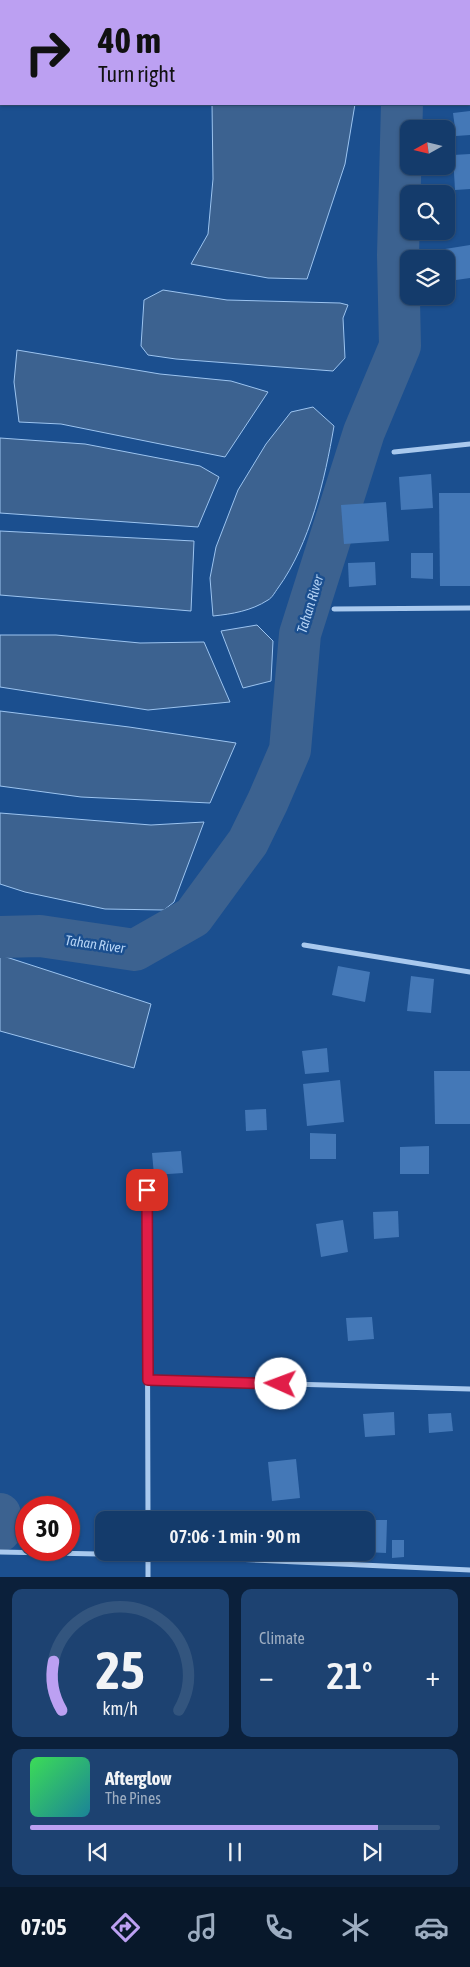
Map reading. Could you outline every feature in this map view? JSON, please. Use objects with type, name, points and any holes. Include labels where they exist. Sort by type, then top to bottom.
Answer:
[{"type":"street","points":[[394,452],[470,444]]},
{"type":"street","points":[[334,609],[470,608]]},
{"type":"street","points":[[304,945],[470,972]]},
{"type":"street","points":[[147,1190],[148,1511]]},
{"type":"street","points":[[148,1380],[470,1389]]},
{"type":"street","points":[[0,1552],[95,1553]]},
{"type":"street","points":[[148,1561],[148,1577]]},
{"type":"street","points":[[289,1561],[470,1570]]},
{"type":"water","points":[[212,105],[355,105],[345,164],[307,279],[268,278],[191,264],[208,234],[213,179]]},
{"type":"water","points":[[163,290],[227,300],[340,303],[348,305],[343,318],[345,358],[333,371],[176,359],[148,355],[141,346],[144,300]]},
{"type":"water","points":[[17,350],[160,374],[231,381],[268,392],[225,457],[61,424],[19,422],[14,382]]},
{"type":"water","points":[[313,407],[334,426],[321,489],[299,552],[275,593],[269,599],[262,604],[248,609],[213,616],[210,578],[216,547],[238,490],[266,444],[291,412]]},
{"type":"water","points":[[0,438],[85,444],[200,466],[219,477],[198,527],[0,513]]},
{"type":"water","points":[[0,531],[194,541],[191,611],[0,595]]},
{"type":"water","points":[[257,625],[273,641],[271,681],[243,688],[221,631]]},
{"type":"water","points":[[0,635],[56,635],[140,643],[204,642],[230,702],[148,710],[0,687]]},
{"type":"water","points":[[0,711],[236,743],[210,803],[81,797],[0,786]]},
{"type":"water","points":[[0,813],[151,825],[204,822],[174,902],[164,910],[105,909],[25,892],[0,884]]},
{"type":"water","points":[[0,955],[151,1004],[134,1068],[0,1031]]},
{"type":"building","points":[[470,111],[470,135],[456,136],[453,113]]},
{"type":"building","points":[[470,154],[470,189],[455,190],[455,155]]},
{"type":"building","points":[[470,245],[470,278],[455,280],[455,250],[445,249]]},
{"type":"building","points":[[431,474],[433,508],[401,510],[399,477]]},
{"type":"building","points":[[439,493],[470,493],[470,586],[440,586]]},
{"type":"building","points":[[386,502],[389,541],[344,544],[341,505]]},
{"type":"building","points":[[411,553],[433,553],[433,579],[411,578]]},
{"type":"building","points":[[375,562],[376,585],[349,587],[348,563]]},
{"type":"building","points":[[338,966],[370,972],[365,1002],[332,995]]},
{"type":"building","points":[[411,976],[434,979],[431,1013],[407,1011]]},
{"type":"building","points":[[327,1048],[329,1072],[305,1074],[302,1051]]},
{"type":"building","points":[[434,1071],[470,1071],[470,1124],[435,1124]]},
{"type":"building","points":[[340,1080],[344,1122],[307,1126],[303,1084]]},
{"type":"building","points":[[266,1109],[267,1130],[246,1131],[245,1110]]},
{"type":"building","points":[[310,1133],[336,1134],[336,1159],[310,1159]]},
{"type":"building","points":[[429,1146],[429,1174],[400,1174],[400,1147]]},
{"type":"building","points":[[181,1151],[183,1173],[154,1175],[152,1153]]},
{"type":"building","points":[[398,1211],[399,1237],[374,1239],[373,1212]]},
{"type":"building","points":[[343,1220],[348,1252],[321,1257],[316,1224]]},
{"type":"building","points":[[372,1317],[374,1339],[348,1341],[346,1318]]},
{"type":"building","points":[[394,1412],[395,1435],[365,1437],[363,1414]]},
{"type":"building","points":[[451,1413],[453,1431],[429,1433],[428,1414]]},
{"type":"building","points":[[296,1459],[300,1498],[272,1501],[268,1462]]},
{"type":"building","points":[[375,1520],[387,1520],[386,1553],[375,1552]]},
{"type":"building","points":[[392,1540],[404,1540],[404,1557],[392,1558]]},
{"type":"waterway","name":"Tahan River","points":[[0,937],[40,936],[135,950],[193,917],[248,842],[268,801],[290,750],[300,634],[364,432],[400,346],[398,255],[402,105]]},
{"type":"waterway","name":"Tahan River","points":[[0,1514],[3,1527],[0,1531]]},
{"type":"route","points":[[147,1190],[148,1380],[281,1384]]}]
